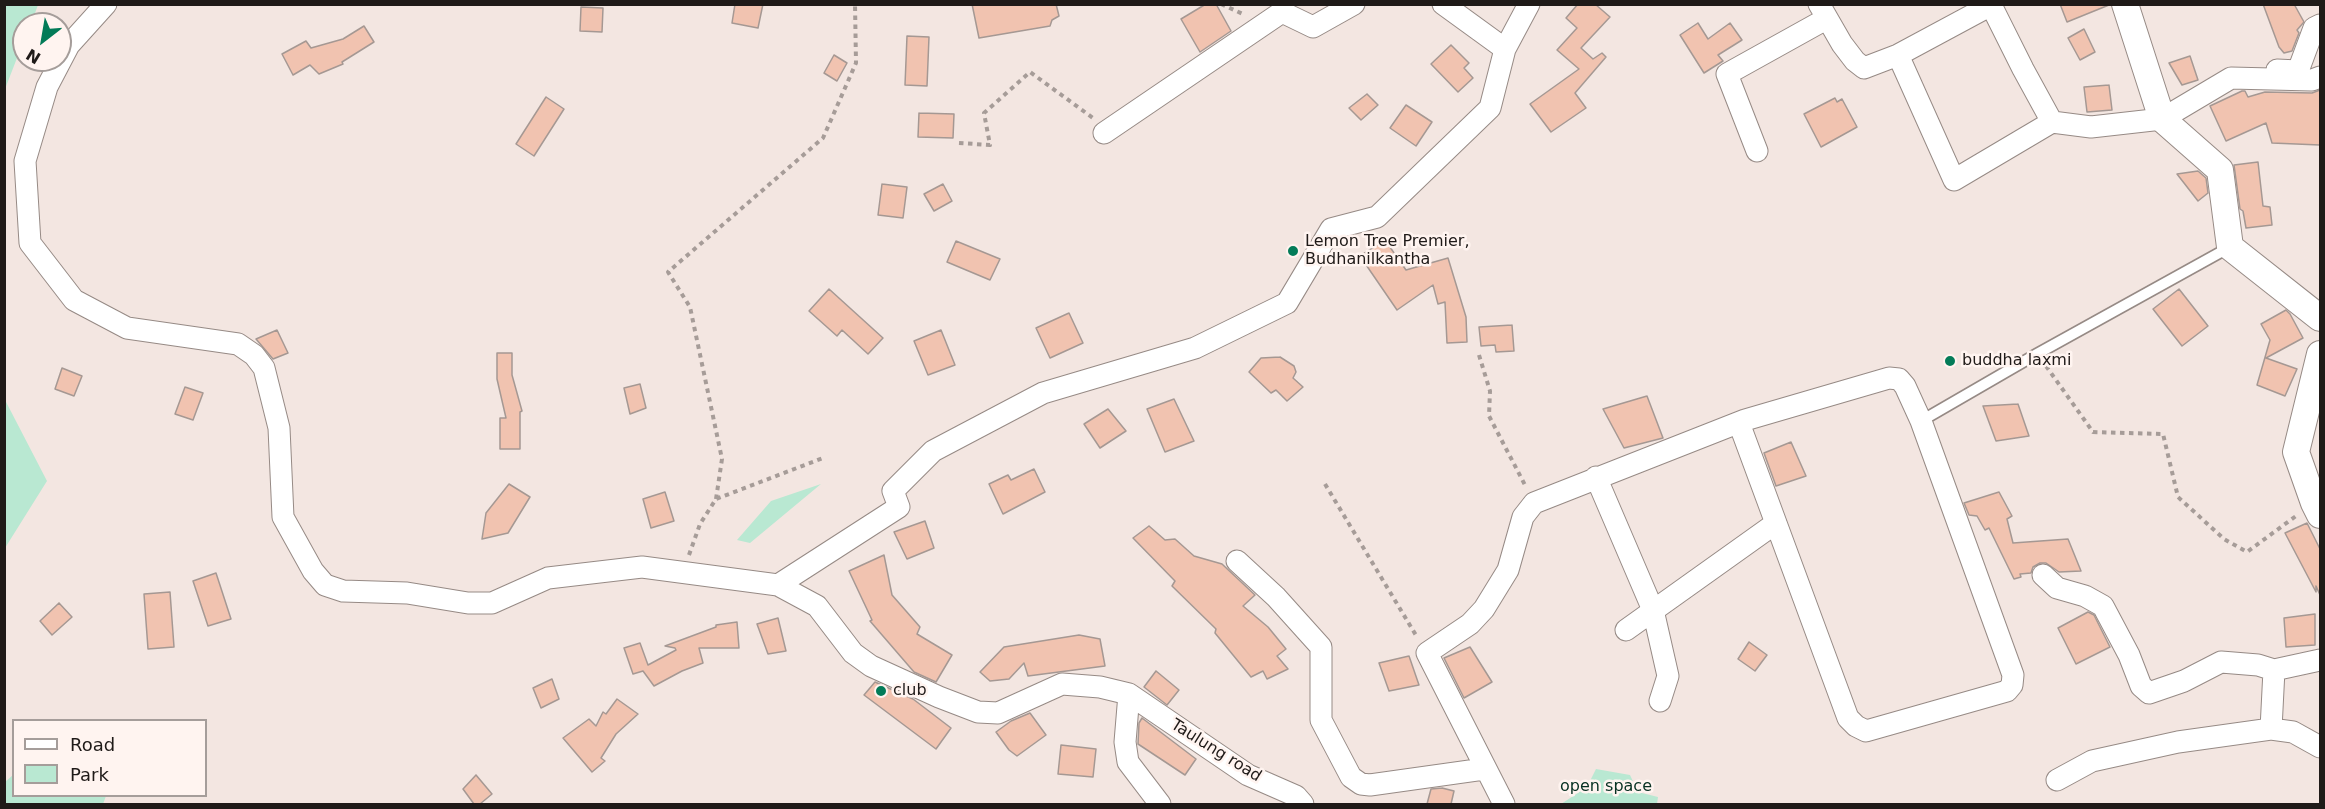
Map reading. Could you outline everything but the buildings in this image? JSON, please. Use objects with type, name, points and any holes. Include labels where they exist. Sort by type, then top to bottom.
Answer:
[{"type":"street","points":[[106,4],[69,45],[47,87],[25,161],[30,243],[74,300],[128,328],[238,344],[254,355],[264,368],[279,428],[283,517],[313,571],[325,585],[343,591],[407,592],[468,603],[492,603],[548,578],[642,567],[778,585],[817,606],[853,653],[871,666],[978,712],[998,712],[1062,684],[1100,687],[1129,694],[1125,742],[1128,762],[1160,804]]},
{"type":"street","points":[[1104,133],[1282,12],[1313,27],[1354,4]]},
{"type":"street","points":[[1443,4],[1505,49]]},
{"type":"street","points":[[778,585],[896,499],[933,451],[1043,393],[1195,348],[1287,303],[1331,229],[1377,217],[1490,108],[1505,49],[1529,4]]},
{"type":"street","points":[[2125,4],[2162,118],[2220,170],[2230,247],[2320,318]]},
{"type":"street","points":[[1757,151],[1727,74],[1823,12],[1855,61],[1864,68],[1898,55],[1991,5],[2052,122]]},
{"type":"street","points":[[2231,78],[2234,70],[2298,71],[2314,28],[2320,25]]},
{"type":"street","points":[[1898,55],[1954,180],[2052,122],[2091,127],[2162,118],[2231,78],[2312,80],[2320,78]]},
{"type":"street","points":[[2317,509],[2296,452],[2320,354]]},
{"type":"street","points":[[1504,804],[1484,769],[1427,653],[1470,624],[1484,609],[1508,570],[1522,517],[1534,503],[1739,423],[1889,378],[1899,379],[1905,386],[1921,421],[2013,675],[2012,685],[2007,692],[1866,731],[1856,726],[1848,718],[1739,423]]},
{"type":"street","points":[[1596,477],[1653,610],[1668,676],[1660,701]]},
{"type":"street","points":[[1626,630],[1776,523]]},
{"type":"street","points":[[1237,561],[1276,597],[1321,647],[1321,720],[1351,777],[1361,784],[1370,785],[1484,769]]},
{"type":"street","points":[[2043,575],[2057,588],[2085,596],[2103,606],[2129,655],[2141,686],[2149,693],[2184,681],[2221,662],[2258,664],[2274,669],[2320,660]]},
{"type":"street","points":[[2271,729],[2274,669]]},
{"type":"street","name":"Taulung road","points":[[1129,694],[1248,776],[1296,796],[1303,804]]},
{"type":"street","points":[[2057,780],[2092,761],[2178,742],[2271,729],[2293,732],[2320,747]]},
{"type":"lane","points":[[1921,421],[2035,354],[2230,247]]},
{"type":"path","points":[[684,573],[700,524],[716,499],[722,459],[690,308],[668,272],[823,138],[856,63],[855,4]]},
{"type":"path","points":[[959,143],[990,145],[984,112],[1030,72],[1091,116],[1104,133]]},
{"type":"path","points":[[2035,354],[2051,372],[2093,432],[2163,434],[2178,496],[2224,539],[2247,552],[2317,509]]},
{"type":"path","points":[[1479,355],[1490,391],[1489,416],[1534,503]]},
{"type":"path","points":[[716,499],[823,458]]},
{"type":"path","points":[[1325,484],[1427,653]]},
{"type":"green space","points":[[5,4],[38,5],[35,12],[12,12],[12,71],[5,89]]},
{"type":"green space","points":[[4,398],[47,481],[5,548],[4,548]]},
{"type":"green space","points":[[821,484],[750,543],[737,540],[771,501]]},
{"type":"green space","name":"open space","points":[[1596,769],[1630,775],[1638,792],[1658,797],[1657,804],[1561,804],[1587,787]]},
{"type":"green space","points":[[12,776],[12,797],[106,797],[103,804],[5,804],[5,782]]},
{"type":"place","name":"Lemon Tree Premier, Budhanilkantha","points":[[1293,251]]},
{"type":"place","name":"buddha laxmi","points":[[1950,361]]},
{"type":"place","name":"club","points":[[881,691]]}]
